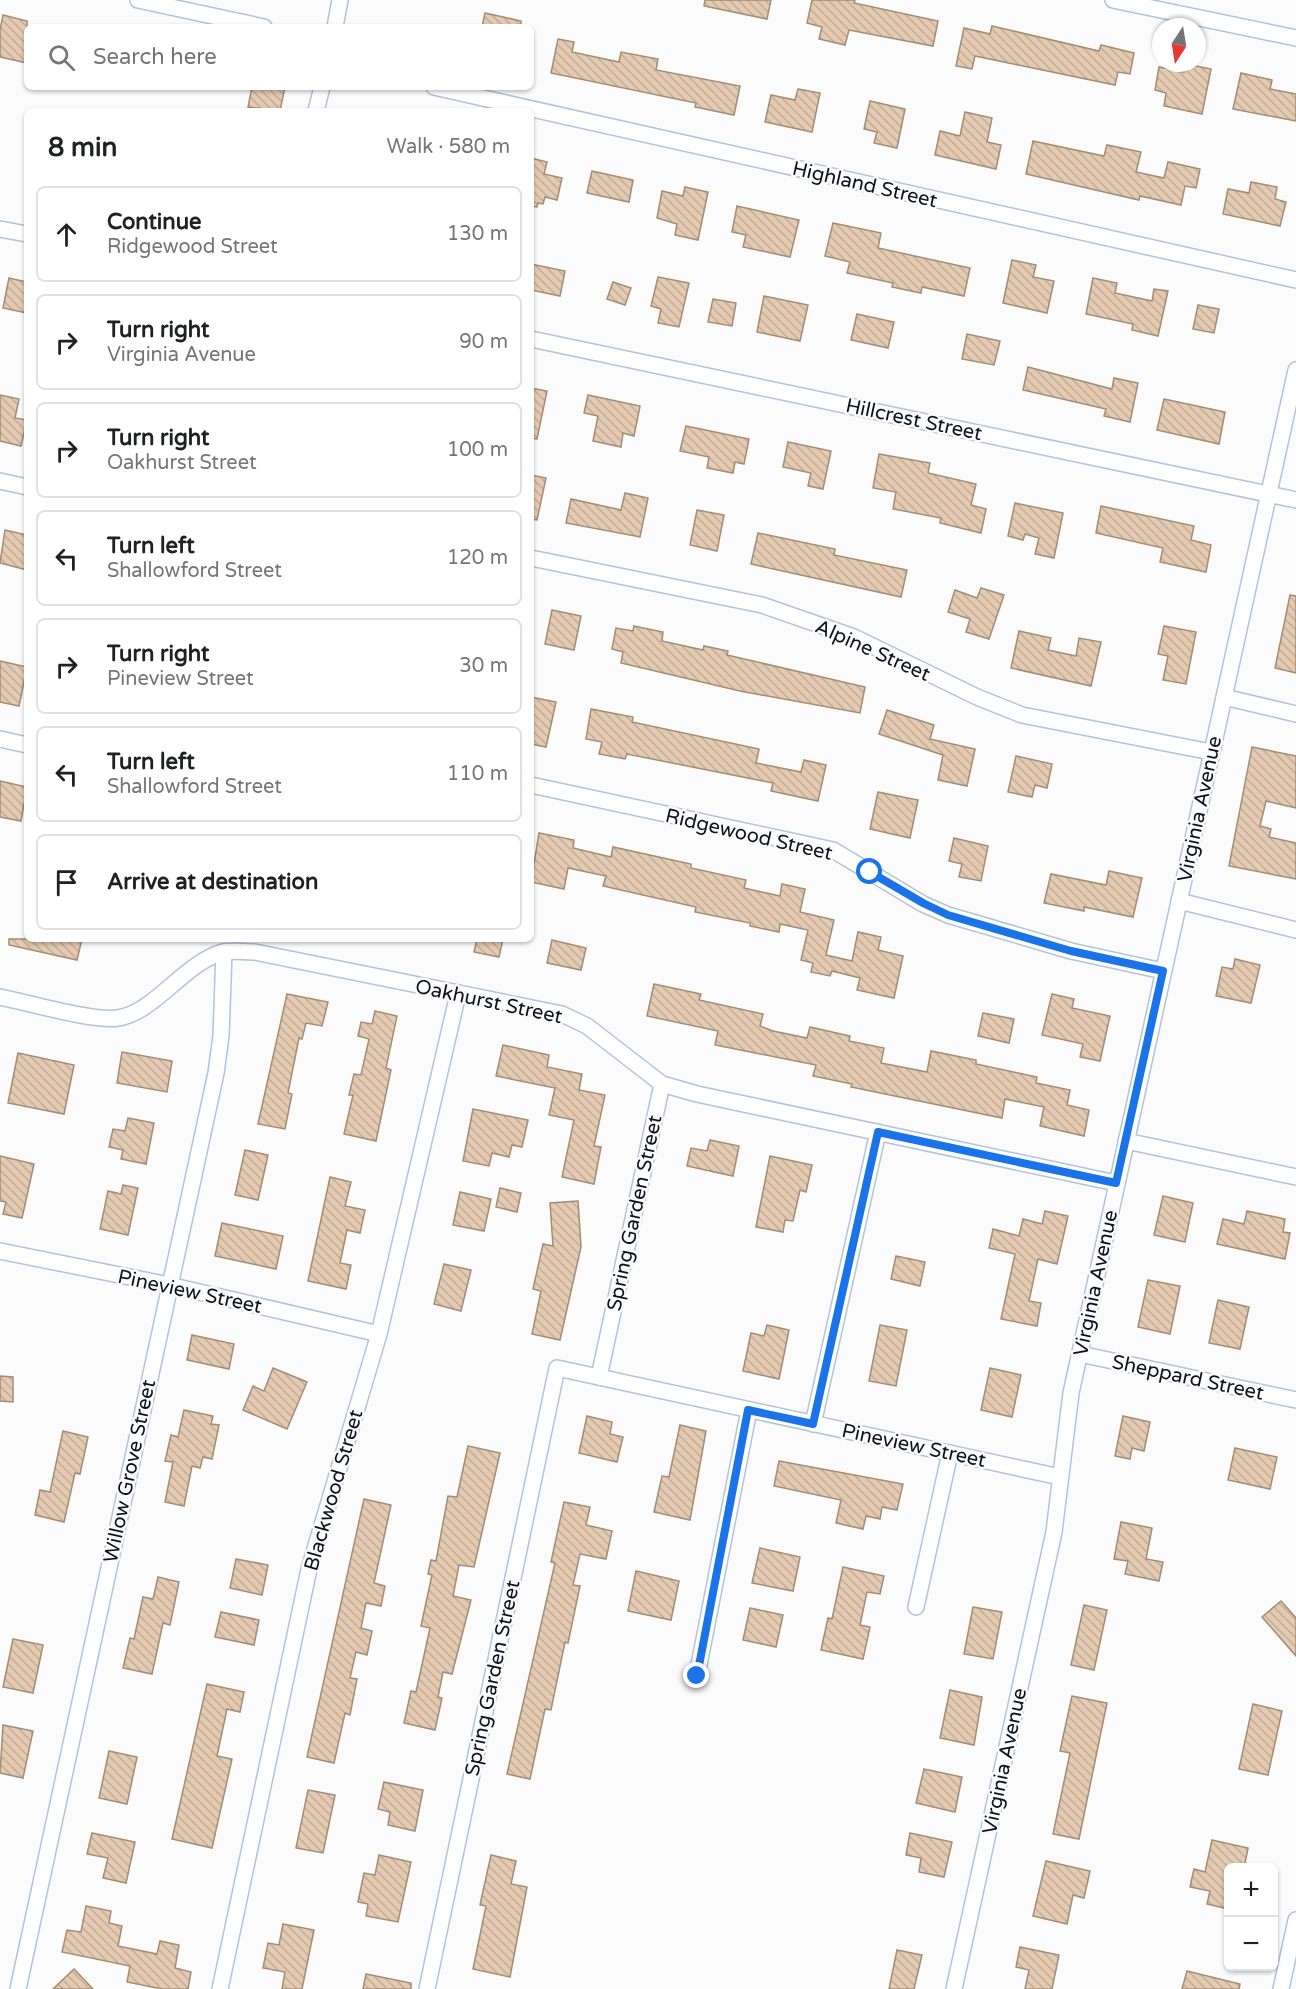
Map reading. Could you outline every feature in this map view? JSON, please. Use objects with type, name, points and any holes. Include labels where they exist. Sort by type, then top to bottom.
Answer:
[{"type":"street","points":[[138,0],[250,24]]},
{"type":"street","points":[[336,24],[340,0]]},
{"type":"street","points":[[1113,0],[1296,38]]},
{"type":"street","points":[[317,108],[321,90]]},
{"type":"street","name":"Highland Street","points":[[447,90],[528,108]]},
{"type":"street","name":"Highland Street","points":[[534,109],[1296,280]]},
{"type":"street","points":[[0,229],[24,233]]},
{"type":"street","name":"Hillcrest Street","points":[[534,340],[1296,500]]},
{"type":"street","name":"Virginia Avenue","points":[[954,1989],[1054,1532],[1071,1393],[1296,370]]},
{"type":"street","points":[[0,482],[24,486]]},
{"type":"street","name":"Alpine Street","points":[[534,559],[762,605],[854,637],[977,698],[1022,715],[1212,752]]},
{"type":"street","points":[[1224,697],[1296,714]]},
{"type":"street","points":[[0,740],[24,744]]},
{"type":"street","name":"Ridgewood Street","points":[[534,786],[832,850],[948,915],[1071,951],[1163,971]]},
{"type":"street","points":[[1179,902],[1296,930]]},
{"type":"street","name":"Oakhurst Street","points":[[0,997],[96,1017],[117,1019],[133,1014],[198,963],[224,952],[255,952],[562,1014],[587,1026],[662,1084],[1116,1183]]},
{"type":"street","name":"Willow Grove Street","points":[[18,1989],[216,1072],[224,952]]},
{"type":"street","name":"Blackwood Street","points":[[220,1989],[309,1569],[379,1334],[458,994]]},
{"type":"street","name":"Spring Garden Street","points":[[598,1377],[662,1084]]},
{"type":"street","points":[[813,1424],[878,1132]]},
{"type":"street","points":[[1126,1141],[1296,1177]]},
{"type":"street","name":"Pineview Street","points":[[0,1251],[169,1285],[379,1334]]},
{"type":"street","name":"Sheppard Street","points":[[1080,1354],[1296,1400]]},
{"type":"street","name":"Pineview Street","points":[[557,1368],[1060,1477]]},
{"type":"street","name":"Spring Garden Street","points":[[427,1989],[557,1368]]},
{"type":"street","points":[[697,1676],[748,1410]]},
{"type":"street","points":[[916,1607],[950,1453]]},
{"type":"street","points":[[1281,1989],[1296,1920]]},
{"type":"building","points":[[705,0],[771,0],[767,19],[704,6]]},
{"type":"building","points":[[812,0],[855,0],[854,3],[938,21],[933,46],[849,30],[845,45],[819,39],[822,27],[807,23]]},
{"type":"building","points":[[485,13],[521,21],[521,24],[483,24]]},
{"type":"building","points":[[3,15],[27,21],[27,24],[24,24],[24,62],[0,57],[0,30]]},
{"type":"building","points":[[992,26],[1099,51],[1101,45],[1134,53],[1130,74],[1118,72],[1115,85],[975,56],[972,69],[956,66],[964,28],[990,34]]},
{"type":"building","points":[[558,39],[574,42],[572,52],[619,62],[621,52],[658,59],[656,70],[740,86],[734,115],[695,107],[696,103],[551,73]]},
{"type":"building","points":[[1206,68],[1211,69],[1202,114],[1164,106],[1166,93],[1155,90],[1158,72],[1206,72]]},
{"type":"building","points":[[1241,73],[1272,80],[1270,89],[1296,94],[1296,121],[1233,109]]},
{"type":"building","points":[[798,89],[820,93],[812,132],[765,122],[771,95],[795,100]]},
{"type":"building","points":[[251,90],[284,90],[281,108],[248,107]]},
{"type":"building","points":[[870,101],[905,109],[897,148],[874,143],[877,132],[864,129]]},
{"type":"building","points":[[965,112],[992,118],[987,142],[1001,145],[996,169],[935,155],[940,131],[960,136]]},
{"type":"building","points":[[1033,141],[1104,156],[1107,145],[1141,152],[1136,172],[1164,178],[1168,162],[1200,169],[1196,188],[1185,186],[1181,205],[1140,196],[1139,200],[1026,174]]},
{"type":"building","points":[[534,159],[547,162],[544,174],[562,178],[557,200],[545,197],[543,204],[538,203],[537,207],[534,206]]},
{"type":"building","points":[[592,171],[633,180],[629,202],[587,193]]},
{"type":"building","points":[[1251,182],[1277,187],[1275,199],[1286,202],[1280,226],[1223,214],[1228,189],[1249,193]]},
{"type":"building","points":[[685,187],[708,192],[698,240],[675,235],[677,224],[657,218],[662,191],[683,196]]},
{"type":"building","points":[[737,206],[799,220],[790,257],[743,247],[746,235],[732,232]]},
{"type":"building","points":[[833,223],[881,233],[878,248],[970,268],[964,296],[922,287],[921,293],[892,287],[893,283],[847,273],[850,262],[825,256]]},
{"type":"building","points":[[1012,260],[1036,265],[1033,277],[1054,281],[1047,313],[1003,303]]},
{"type":"building","points":[[534,265],[565,271],[560,296],[534,291]]},
{"type":"building","points":[[658,277],[689,283],[679,327],[658,323],[661,309],[651,306]]},
{"type":"building","points":[[9,278],[24,281],[24,312],[3,308]]},
{"type":"building","points":[[1093,278],[1117,283],[1115,293],[1152,301],[1154,289],[1168,291],[1158,336],[1132,330],[1133,324],[1086,314]]},
{"type":"building","points":[[613,282],[631,288],[625,305],[607,299]]},
{"type":"building","points":[[764,296],[808,305],[800,341],[757,332]]},
{"type":"building","points":[[713,299],[736,303],[732,326],[708,322]]},
{"type":"building","points":[[1198,305],[1219,309],[1214,333],[1193,329]]},
{"type":"building","points":[[857,314],[894,322],[888,348],[851,340]]},
{"type":"building","points":[[967,334],[1000,341],[994,365],[962,359]]},
{"type":"building","points":[[1028,367],[1112,389],[1114,378],[1138,383],[1130,422],[1104,416],[1106,409],[1023,390]]},
{"type":"building","points":[[534,389],[547,391],[537,439],[534,438]]},
{"type":"building","points":[[0,395],[19,399],[15,418],[24,420],[21,446],[0,441]]},
{"type":"building","points":[[588,395],[640,406],[634,436],[623,433],[621,447],[593,441],[598,416],[584,413]]},
{"type":"building","points":[[1164,399],[1225,412],[1219,444],[1157,430]]},
{"type":"building","points":[[686,426],[749,439],[744,464],[735,462],[733,473],[707,468],[709,457],[680,451]]},
{"type":"building","points":[[788,442],[831,451],[823,489],[808,486],[811,473],[783,467]]},
{"type":"building","points":[[879,454],[930,463],[928,473],[976,484],[971,505],[986,509],[981,533],[940,523],[941,518],[893,509],[896,492],[873,488]]},
{"type":"building","points":[[534,476],[546,478],[537,520],[534,520]]},
{"type":"building","points":[[625,493],[648,498],[640,537],[566,523],[571,499],[621,510]]},
{"type":"building","points":[[1015,503],[1063,513],[1054,558],[1035,554],[1039,538],[1025,534],[1023,540],[1008,536]]},
{"type":"building","points":[[1101,506],[1194,526],[1191,540],[1211,545],[1206,572],[1160,562],[1163,548],[1096,533]]},
{"type":"building","points":[[697,510],[724,515],[717,551],[690,545]]},
{"type":"building","points":[[5,530],[24,534],[24,569],[0,563]]},
{"type":"building","points":[[758,533],[835,549],[834,555],[907,570],[901,597],[751,564]]},
{"type":"building","points":[[981,588],[1004,595],[989,639],[966,632],[970,619],[948,612],[955,590],[977,598]]},
{"type":"building","points":[[1290,595],[1296,596],[1296,673],[1275,668]]},
{"type":"building","points":[[552,610],[581,616],[574,650],[545,644]]},
{"type":"building","points":[[634,626],[663,632],[662,641],[703,650],[704,646],[728,651],[727,655],[865,687],[860,713],[740,691],[621,663],[623,652],[612,649],[616,628],[633,631]]},
{"type":"building","points":[[1164,626],[1196,632],[1186,684],[1163,680],[1168,656],[1158,654]]},
{"type":"building","points":[[1019,631],[1051,638],[1048,650],[1076,656],[1079,638],[1101,642],[1091,686],[1011,668]]},
{"type":"building","points":[[0,661],[24,666],[24,682],[19,706],[0,702]]},
{"type":"building","points":[[534,698],[556,702],[546,747],[534,745]]},
{"type":"building","points":[[591,709],[633,717],[632,722],[759,749],[756,763],[801,772],[804,760],[826,765],[818,801],[771,791],[773,783],[627,754],[625,759],[599,754],[602,742],[586,739]]},
{"type":"building","points":[[887,710],[934,725],[930,739],[975,749],[967,786],[938,780],[943,755],[879,734]]},
{"type":"building","points":[[1252,747],[1296,756],[1296,808],[1266,801],[1260,826],[1271,829],[1269,837],[1296,843],[1296,879],[1229,866]]},
{"type":"building","points":[[1016,756],[1052,764],[1047,788],[1035,785],[1032,797],[1008,792]]},
{"type":"building","points":[[0,781],[24,786],[21,821],[0,817]]},
{"type":"building","points":[[878,792],[918,800],[910,838],[870,829]]},
{"type":"building","points":[[539,833],[574,840],[573,848],[611,857],[613,847],[691,864],[691,868],[746,880],[744,888],[780,896],[782,884],[805,889],[800,912],[834,920],[826,955],[852,961],[858,932],[881,937],[878,950],[903,956],[894,998],[857,990],[860,978],[832,971],[830,976],[811,972],[813,963],[801,960],[808,930],[780,924],[779,932],[750,926],[750,923],[695,912],[696,907],[603,886],[606,876],[568,868],[564,889],[534,883],[534,864]]},
{"type":"building","points":[[954,838],[988,846],[981,881],[959,877],[962,864],[949,861]]},
{"type":"building","points":[[1109,871],[1142,878],[1133,917],[1084,907],[1084,911],[1044,903],[1051,874],[1106,885]]},
{"type":"building","points":[[9,939],[24,939],[24,942],[81,942],[77,960],[9,945]]},
{"type":"building","points":[[552,940],[586,948],[581,970],[547,963]]},
{"type":"building","points":[[476,942],[502,942],[499,957],[474,952]]},
{"type":"building","points":[[1235,959],[1260,965],[1251,1003],[1216,996],[1222,967],[1233,969]]},
{"type":"building","points":[[654,984],[701,994],[699,1000],[763,1014],[760,1026],[773,1031],[807,1038],[810,1027],[850,1036],[849,1041],[884,1048],[881,1063],[927,1072],[931,1051],[976,1060],[976,1064],[1037,1077],[1036,1083],[1070,1090],[1067,1105],[1089,1110],[1084,1136],[1040,1126],[1044,1107],[1005,1099],[1002,1118],[851,1087],[852,1084],[813,1076],[816,1065],[715,1045],[718,1031],[647,1016]]},
{"type":"building","points":[[287,994],[328,1002],[322,1026],[306,1023],[302,1039],[299,1038],[288,1093],[292,1094],[285,1129],[258,1124]]},
{"type":"building","points":[[1052,994],[1074,999],[1072,1008],[1110,1016],[1100,1061],[1080,1057],[1083,1044],[1042,1035]]},
{"type":"building","points":[[375,1011],[397,1016],[386,1068],[391,1070],[376,1141],[344,1134],[353,1095],[349,1095],[354,1074],[361,1075],[369,1039],[358,1036],[361,1022],[372,1024]]},
{"type":"building","points":[[983,1013],[1014,1019],[1009,1043],[978,1036]]},
{"type":"building","points":[[503,1045],[549,1055],[547,1067],[582,1074],[579,1090],[605,1095],[594,1146],[601,1147],[594,1184],[562,1177],[574,1120],[549,1115],[555,1088],[496,1076]]},
{"type":"building","points":[[122,1052],[172,1061],[167,1092],[117,1083]]},
{"type":"building","points":[[18,1053],[74,1065],[64,1114],[8,1103]]},
{"type":"building","points":[[473,1109],[528,1120],[522,1147],[512,1145],[509,1157],[492,1153],[489,1166],[463,1161]]},
{"type":"building","points":[[128,1118],[154,1123],[146,1164],[121,1159],[123,1150],[109,1147],[113,1129],[125,1131]]},
{"type":"building","points":[[710,1140],[739,1146],[733,1176],[687,1166],[691,1148],[707,1151]]},
{"type":"building","points":[[245,1150],[268,1155],[258,1200],[235,1195]]},
{"type":"building","points":[[0,1156],[34,1164],[22,1218],[3,1214],[6,1202],[0,1201]]},
{"type":"building","points":[[770,1156],[812,1165],[806,1192],[800,1190],[793,1221],[785,1220],[783,1232],[756,1227]]},
{"type":"building","points":[[330,1177],[351,1182],[345,1206],[365,1210],[360,1233],[347,1230],[340,1263],[351,1265],[346,1289],[308,1281]]},
{"type":"building","points":[[123,1185],[138,1188],[128,1235],[100,1229],[108,1191],[121,1194]]},
{"type":"building","points":[[500,1188],[521,1193],[517,1212],[496,1207]]},
{"type":"building","points":[[460,1192],[491,1199],[484,1231],[453,1225]]},
{"type":"building","points":[[1163,1196],[1193,1203],[1185,1242],[1154,1235]]},
{"type":"building","points":[[578,1201],[581,1247],[560,1340],[532,1334],[541,1291],[533,1289],[543,1244],[553,1246],[550,1203]]},
{"type":"building","points":[[1045,1211],[1068,1216],[1057,1264],[1038,1259],[1029,1301],[1041,1303],[1037,1326],[1001,1319],[1015,1254],[989,1248],[993,1229],[1019,1236],[1023,1219],[1042,1224]]},
{"type":"building","points":[[1247,1211],[1285,1219],[1283,1232],[1290,1233],[1285,1259],[1217,1244],[1223,1219],[1244,1224]]},
{"type":"building","points":[[222,1223],[283,1236],[276,1269],[215,1256]]},
{"type":"building","points":[[896,1256],[925,1262],[920,1286],[891,1279]]},
{"type":"building","points":[[444,1264],[471,1270],[461,1311],[434,1304]]},
{"type":"building","points":[[1148,1280],[1180,1286],[1170,1334],[1138,1327]]},
{"type":"building","points":[[1218,1300],[1249,1307],[1240,1349],[1209,1343]]},
{"type":"building","points":[[767,1325],[789,1330],[779,1379],[743,1371],[751,1333],[764,1336]]},
{"type":"building","points":[[880,1325],[907,1330],[896,1386],[869,1381]]},
{"type":"building","points":[[192,1335],[234,1344],[229,1369],[187,1360]]},
{"type":"building","points":[[273,1368],[307,1382],[287,1429],[243,1410],[253,1386],[264,1391]]},
{"type":"building","points":[[990,1368],[1021,1375],[1012,1417],[981,1410]]},
{"type":"building","points":[[0,1376],[13,1377],[13,1402],[0,1401]]},
{"type":"building","points":[[184,1410],[213,1416],[211,1424],[219,1425],[212,1459],[203,1457],[200,1468],[192,1466],[184,1506],[165,1502],[173,1462],[165,1461],[171,1435],[178,1437]]},
{"type":"building","points":[[587,1416],[612,1422],[610,1434],[623,1437],[617,1462],[579,1453]]},
{"type":"building","points":[[1123,1416],[1150,1422],[1144,1451],[1132,1448],[1130,1459],[1115,1456]]},
{"type":"building","points":[[680,1425],[706,1431],[690,1520],[654,1512],[662,1476],[669,1477]]},
{"type":"building","points":[[63,1431],[88,1437],[80,1474],[75,1473],[64,1522],[35,1515],[40,1490],[50,1492]]},
{"type":"building","points":[[468,1446],[500,1453],[474,1567],[459,1565],[453,1596],[471,1600],[452,1674],[443,1672],[438,1697],[442,1698],[435,1730],[404,1723],[411,1691],[416,1692],[430,1628],[421,1626],[432,1575],[428,1574],[431,1560],[436,1561],[448,1496],[457,1497]]},
{"type":"building","points":[[1235,1448],[1277,1457],[1270,1489],[1228,1480]]},
{"type":"building","points":[[779,1461],[903,1484],[897,1510],[882,1507],[880,1519],[866,1516],[863,1529],[836,1523],[841,1500],[774,1486]]},
{"type":"building","points":[[364,1499],[391,1505],[374,1583],[385,1586],[381,1606],[366,1603],[361,1628],[372,1631],[367,1655],[356,1652],[350,1678],[357,1679],[350,1715],[345,1713],[334,1763],[307,1757]]},
{"type":"building","points":[[564,1502],[590,1507],[586,1525],[612,1531],[606,1559],[580,1554],[573,1585],[580,1586],[568,1643],[565,1642],[551,1710],[545,1709],[530,1779],[507,1774],[555,1563],[551,1562]]},
{"type":"building","points":[[1121,1522],[1152,1528],[1146,1559],[1163,1562],[1159,1581],[1125,1574],[1128,1561],[1114,1559]]},
{"type":"building","points":[[760,1548],[800,1557],[793,1591],[752,1583]]},
{"type":"building","points":[[236,1559],[268,1565],[262,1595],[230,1588]]},
{"type":"building","points":[[843,1567],[884,1576],[880,1594],[867,1592],[860,1625],[870,1627],[863,1659],[821,1650],[828,1618],[832,1619]]},
{"type":"building","points":[[636,1571],[679,1581],[671,1620],[628,1611]]},
{"type":"building","points":[[158,1577],[179,1582],[170,1625],[163,1623],[152,1674],[123,1668],[130,1638],[134,1639],[143,1597],[153,1599]]},
{"type":"building","points":[[1281,1601],[1296,1618],[1296,1656],[1262,1617]]},
{"type":"building","points":[[1084,1605],[1107,1610],[1094,1670],[1071,1665]]},
{"type":"building","points":[[973,1607],[1002,1612],[993,1659],[964,1654]]},
{"type":"building","points":[[750,1608],[783,1615],[776,1647],[743,1640]]},
{"type":"building","points":[[221,1612],[259,1620],[254,1645],[215,1637]]},
{"type":"building","points":[[13,1639],[43,1645],[33,1693],[3,1687]]},
{"type":"building","points":[[207,1684],[244,1692],[240,1712],[227,1709],[217,1756],[232,1759],[212,1848],[172,1839]]},
{"type":"building","points":[[950,1690],[982,1697],[974,1745],[940,1738]]},
{"type":"building","points":[[1072,1696],[1107,1703],[1079,1839],[1053,1834],[1070,1753],[1060,1751]]},
{"type":"building","points":[[1253,1704],[1282,1711],[1268,1775],[1239,1769]]},
{"type":"building","points":[[3,1725],[33,1731],[23,1778],[0,1773]]},
{"type":"building","points":[[109,1751],[137,1757],[127,1804],[99,1798]]},
{"type":"building","points":[[924,1769],[962,1777],[955,1812],[916,1803]]},
{"type":"building","points":[[384,1782],[423,1790],[415,1831],[388,1825],[390,1812],[378,1809]]},
{"type":"building","points":[[308,1790],[335,1795],[323,1853],[296,1848]]},
{"type":"building","points":[[92,1833],[135,1842],[126,1883],[103,1878],[108,1858],[87,1854]]},
{"type":"building","points":[[910,1833],[952,1842],[944,1877],[919,1872],[921,1858],[906,1855]]},
{"type":"building","points":[[1212,1840],[1248,1848],[1245,1863],[1224,1863],[1224,1908],[1207,1904],[1210,1891],[1190,1887],[1194,1869],[1205,1872]]},
{"type":"building","points":[[379,1855],[411,1862],[398,1922],[366,1916],[368,1904],[358,1902],[364,1873],[375,1875]]},
{"type":"building","points":[[491,1855],[516,1861],[511,1884],[527,1887],[510,1977],[473,1969],[486,1906],[480,1905]]},
{"type":"building","points":[[1046,1861],[1090,1871],[1084,1898],[1073,1895],[1067,1924],[1033,1916]]},
{"type":"building","points":[[86,1906],[111,1911],[109,1923],[122,1926],[118,1946],[157,1954],[160,1941],[179,1945],[175,1968],[191,1972],[188,1989],[162,1989],[127,1982],[130,1966],[62,1952],[67,1930],[81,1932]]},
{"type":"building","points":[[283,1924],[314,1930],[302,1989],[282,1989],[285,1972],[263,1968],[268,1943],[279,1945]]},
{"type":"building","points":[[1020,1947],[1059,1955],[1052,1989],[1025,1989],[1029,1970],[1016,1967]]},
{"type":"building","points":[[897,1950],[922,1955],[914,1989],[889,1989]]},
{"type":"building","points":[[74,1969],[93,1989],[53,1989]]},
{"type":"building","points":[[1187,1971],[1240,1984],[1239,1989],[1182,1989]]},
{"type":"building","points":[[366,1974],[411,1983],[411,1989],[363,1989]]},
{"type":"route","points":[[697,1676],[748,1410],[813,1424],[878,1132],[1116,1183],[1163,971],[1071,951],[948,915],[870,872]]}]
